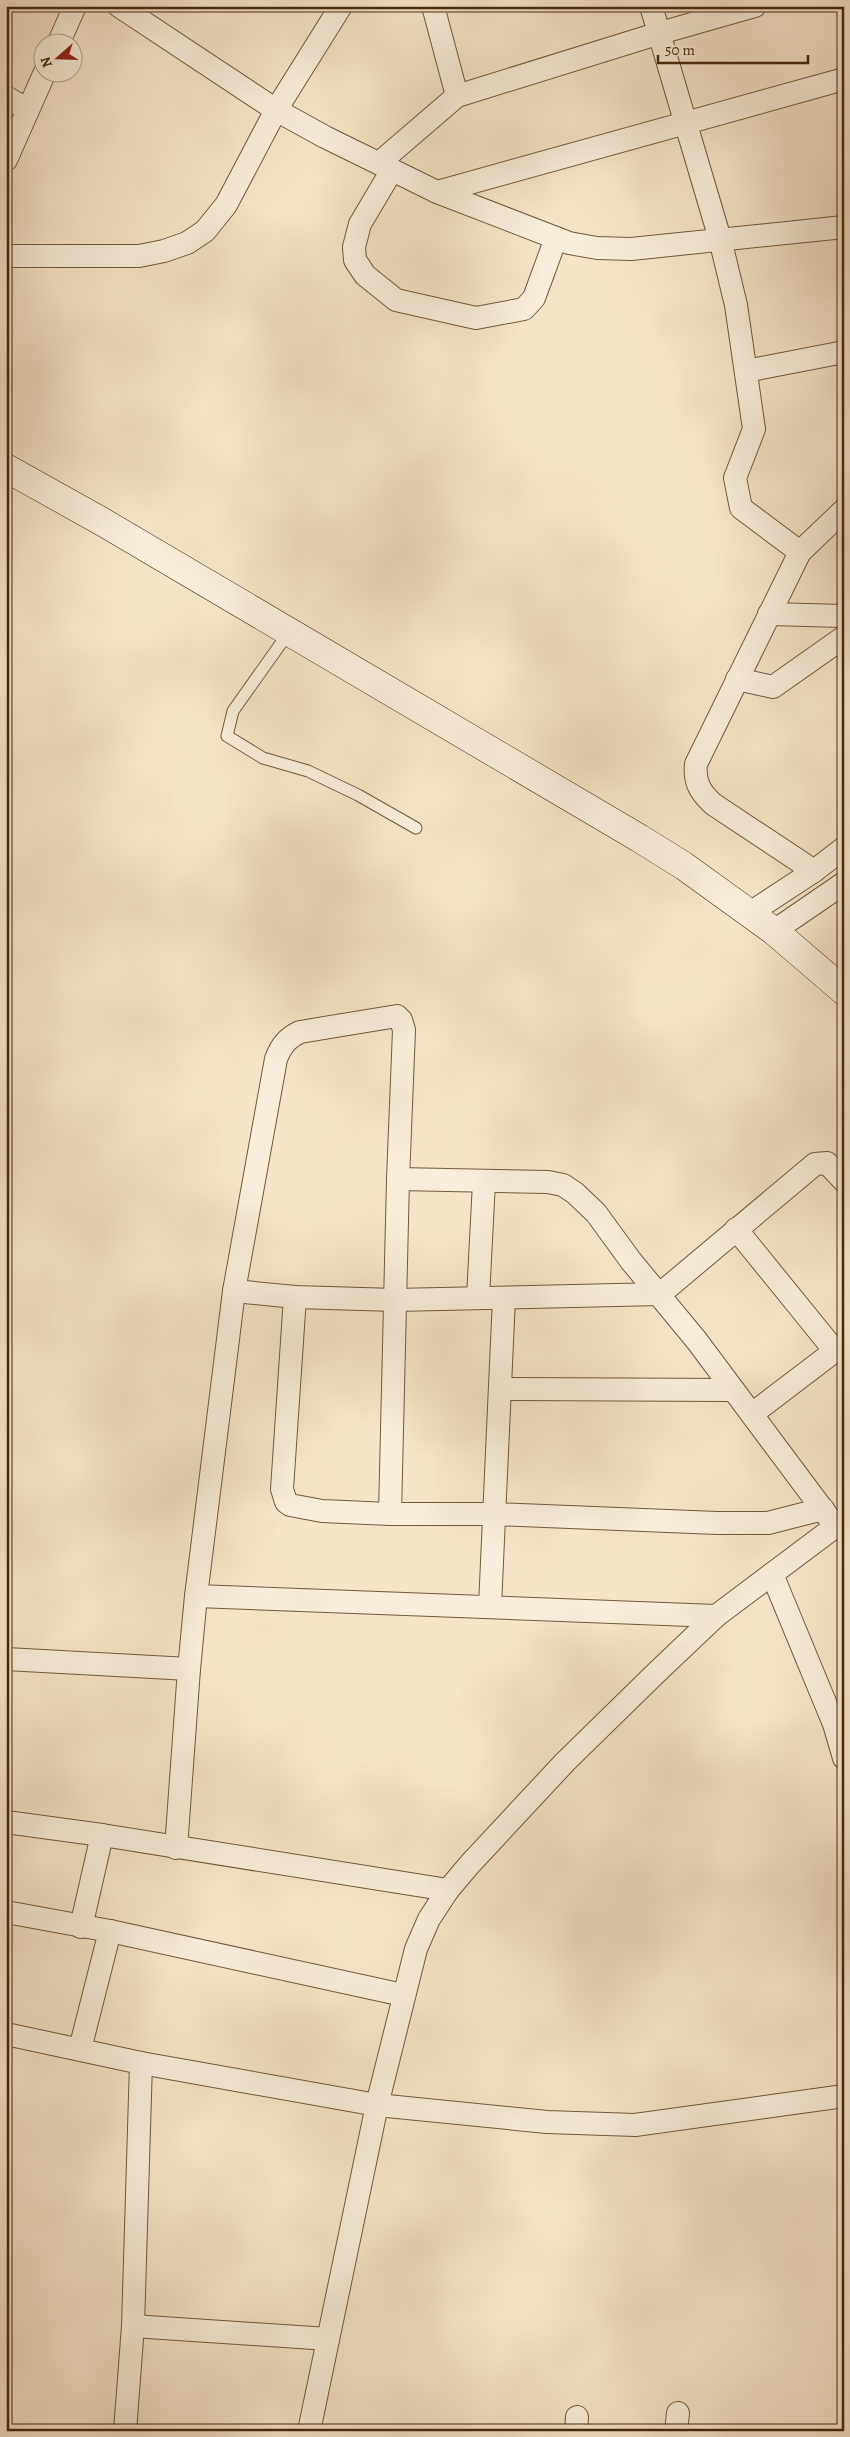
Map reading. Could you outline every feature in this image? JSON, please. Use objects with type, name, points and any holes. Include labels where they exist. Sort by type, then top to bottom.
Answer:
[{"type":"main road","points":[[6,468],[101,521],[684,866],[774,931],[844,991]]},
{"type":"street","points":[[63,32],[75,6]]},
{"type":"street","points":[[119,6],[276,110],[437,192],[556,238],[597,248],[631,249],[844,228]]},
{"type":"street","points":[[6,256],[139,256],[164,251],[187,243],[205,231],[226,206],[276,110],[342,6]]},
{"type":"street","points":[[433,6],[457,96]]},
{"type":"street","points":[[651,6],[720,239],[736,305],[754,429],[734,478],[741,508],[800,552]]},
{"type":"street","points":[[556,238],[534,298],[524,309],[476,318],[396,300],[365,275],[355,260],[354,247],[360,224],[385,167],[457,96],[660,32],[755,6]]},
{"type":"street","points":[[437,192],[844,79]]},
{"type":"street","points":[[6,160],[41,82]]},
{"type":"street","points":[[6,97],[28,110]]},
{"type":"street","points":[[746,370],[844,352]]},
{"type":"street","points":[[814,871],[713,804],[697,785],[694,775],[696,764],[800,552],[844,510]]},
{"type":"street","points":[[769,614],[844,616]]},
{"type":"street","points":[[737,679],[773,687],[844,637]]},
{"type":"street","points":[[750,913],[814,871],[844,848]]},
{"type":"street","points":[[774,931],[844,883]]},
{"type":"street","points":[[176,1848],[196,1596],[234,1291],[276,1059],[280,1048],[291,1036],[300,1032],[393,1015],[401,1020],[404,1030],[398,1179],[390,1514]]},
{"type":"street","points":[[234,1291],[295,1297],[395,1300],[660,1294],[815,1164],[827,1163],[844,1181]]},
{"type":"street","points":[[398,1179],[548,1182],[563,1185],[576,1193],[596,1213],[631,1261],[660,1294],[834,1518]]},
{"type":"street","points":[[478,1298],[484,1182]]},
{"type":"street","points":[[736,1229],[839,1348],[752,1414]]},
{"type":"street","points":[[295,1297],[282,1490],[286,1502],[306,1509],[390,1514],[493,1514],[717,1523],[768,1523],[834,1518]]},
{"type":"street","points":[[490,1606],[504,1298]]},
{"type":"street","points":[[500,1389],[733,1390]]},
{"type":"street","points":[[309,2431],[377,2106],[403,1995],[428,1919],[448,1890],[565,1762],[716,1616],[772,1574],[834,1518]]},
{"type":"street","points":[[772,1574],[834,1724],[844,1758]]},
{"type":"street","points":[[196,1596],[716,1616]]},
{"type":"street","points":[[6,1659],[189,1669]]},
{"type":"street","points":[[6,1822],[102,1835],[448,1890]]},
{"type":"street","points":[[81,1926],[102,1835]]},
{"type":"street","points":[[6,1912],[110,1931],[403,1995]]},
{"type":"street","points":[[80,2049],[110,1931]]},
{"type":"street","points":[[6,2034],[141,2063],[377,2106],[547,2122],[635,2126],[844,2096]]},
{"type":"street","points":[[125,2431],[133,2326],[141,2063]]},
{"type":"street","points":[[133,2326],[328,2339]]},
{"type":"lane","points":[[289,632],[233,711],[227,736],[263,758],[308,771],[358,795],[416,828]]}]
